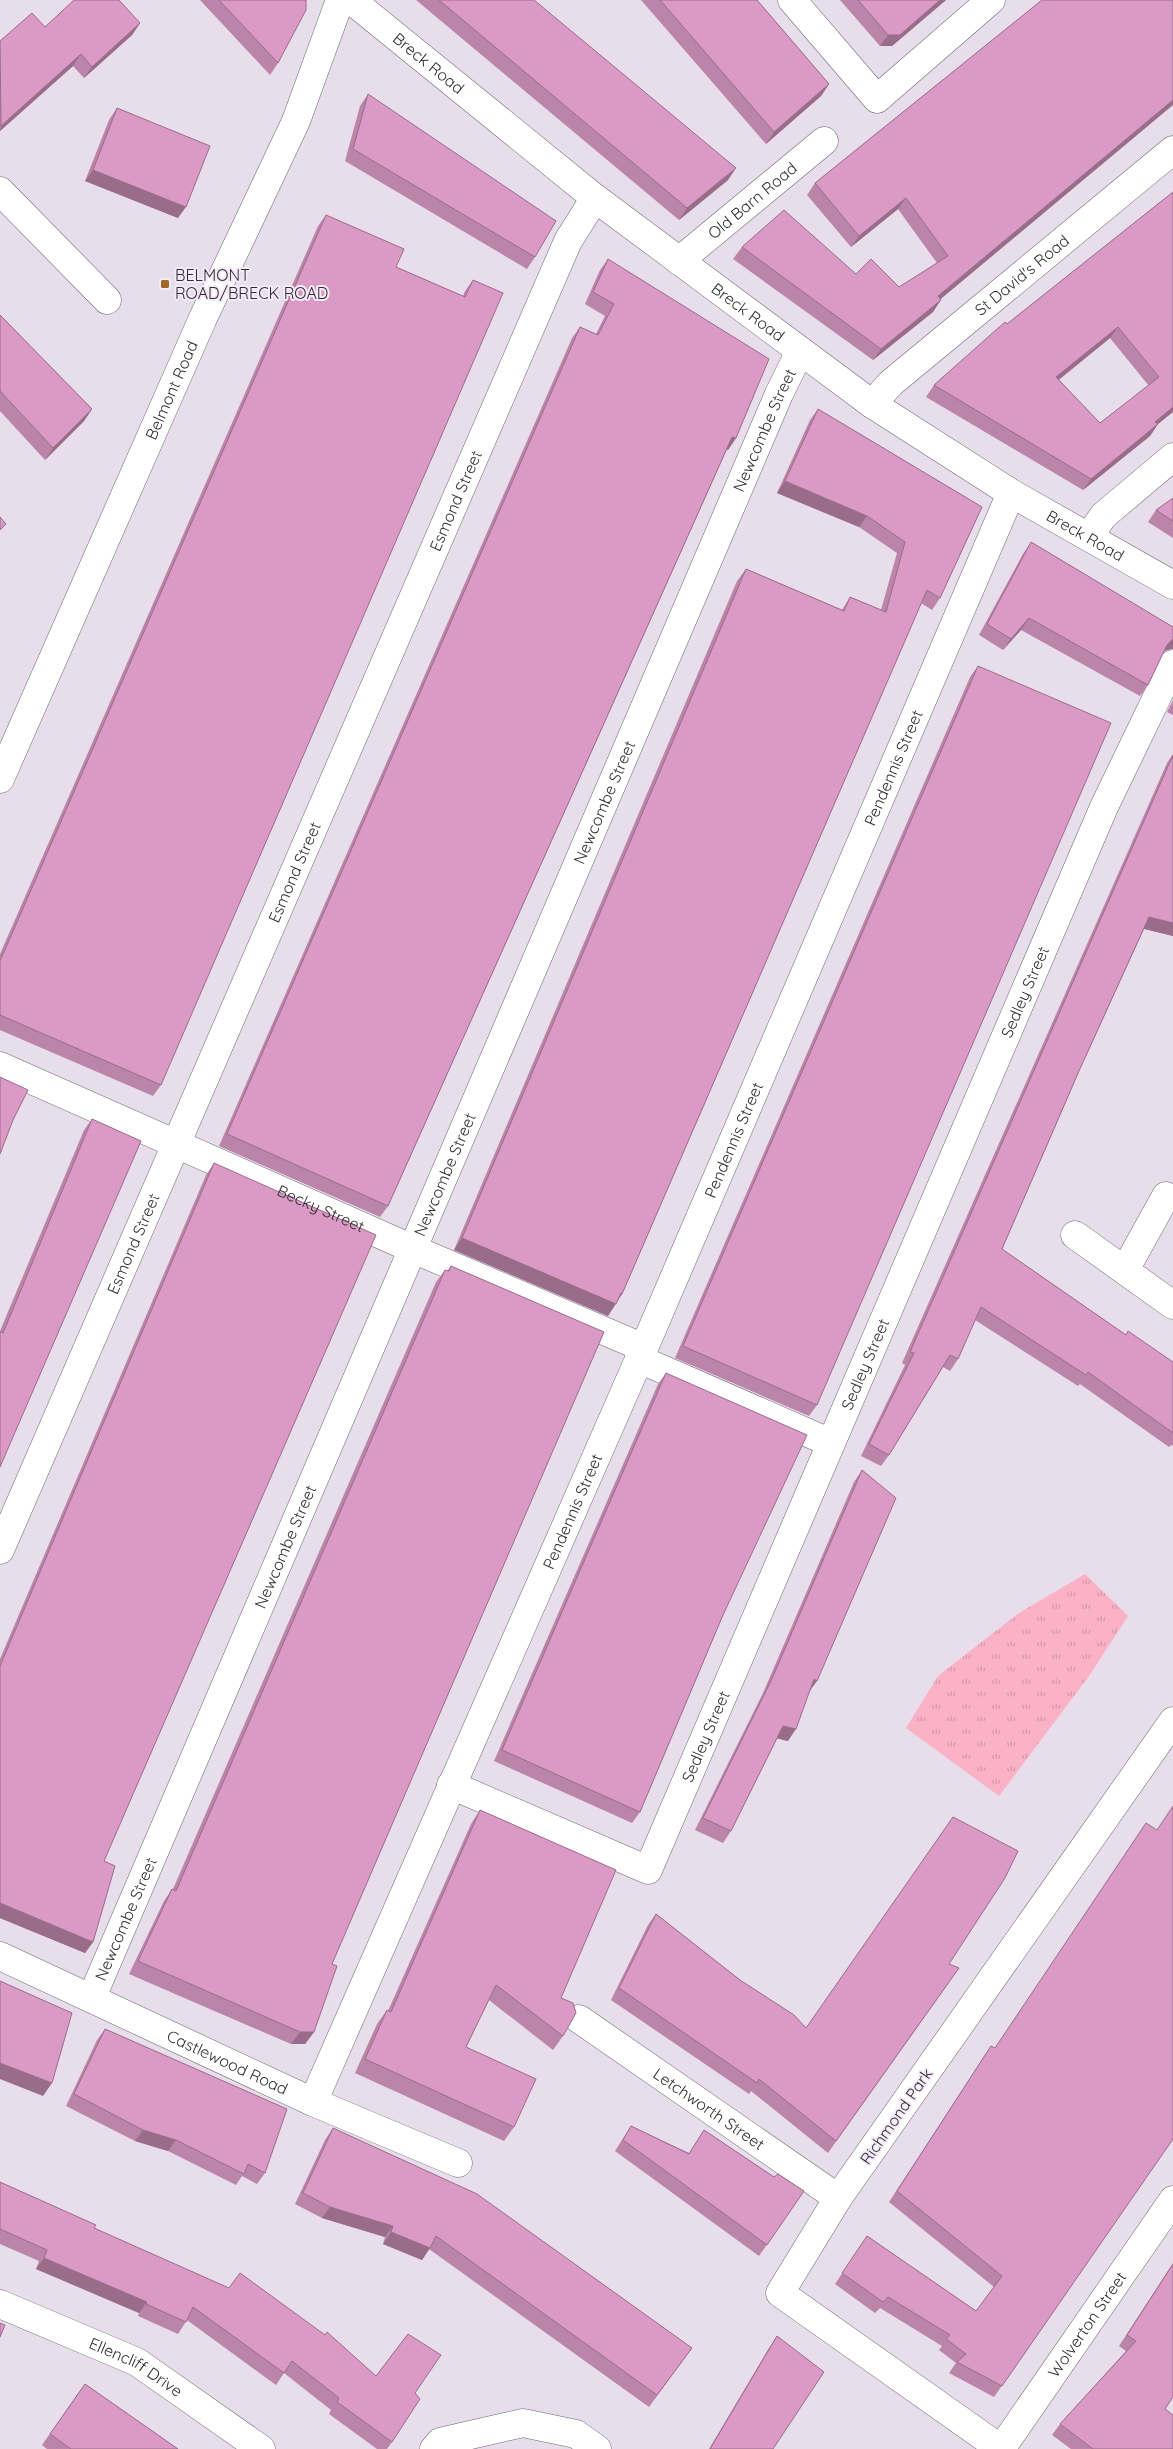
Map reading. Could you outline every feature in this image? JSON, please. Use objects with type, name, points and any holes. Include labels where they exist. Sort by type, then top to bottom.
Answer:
[{"type":"main road","name":"Belmont Road","points":[[0,779],[203,318],[296,121],[340,0]]},
{"type":"main road","name":"Breck Road","points":[[352,0],[595,198],[872,404],[1011,493],[1173,585]]},
{"type":"main road","points":[[792,0],[877,99],[991,0]]},
{"type":"main road","name":"Old Barn Road","points":[[679,261],[824,141]]},
{"type":"main road","name":"St David's Road","points":[[872,404],[891,383],[1173,150]]},
{"type":"main road","points":[[0,191],[108,300]]},
{"type":"main road","name":"Esmond Street","points":[[0,1550],[568,241],[595,198]]},
{"type":"main road","name":"Newcombe Street","points":[[92,1997],[779,394],[800,352]]},
{"type":"main road","points":[[1089,537],[1103,516],[1173,457]]},
{"type":"main road","name":"Pendennis Street","points":[[313,2102],[642,1354],[1011,493]]},
{"type":"main road","name":"Sedley Street","points":[[451,1786],[648,1870],[1104,807],[1173,664]]},
{"type":"main road","name":"Becky Street","points":[[0,1066],[412,1249],[831,1443]]},
{"type":"main road","points":[[1125,1270],[1166,1196]]},
{"type":"main road","points":[[1075,1235],[1173,1305]]},
{"type":"main road","name":"Richmond Park","points":[[1001,2449],[780,2293],[838,2198],[1173,1721]]},
{"type":"main road","name":"Castlewood Road","points":[[0,1956],[92,1997],[313,2102],[458,2163]]},
{"type":"main road","name":"Letchworth Street","points":[[579,2019],[838,2198]]},
{"type":"main road","name":"Wolverton Street","points":[[1001,2449],[1173,2200]]},
{"type":"main road","name":"Ellencliff Drive","points":[[0,2304],[138,2362],[261,2449]]},
{"type":"main road","points":[[434,2449],[440,2442],[523,2423],[576,2434],[597,2449]]},
{"type":"green space","points":[[1085,1574],[1128,1616],[1089,1676],[999,1796],[906,1728],[938,1676],[1019,1613]]},
{"type":"building","points":[[74,0],[119,0],[140,23],[92,67],[81,54],[1,126],[0,41],[32,13],[45,27]]},
{"type":"building","points":[[219,0],[306,0],[306,10],[278,63]]},
{"type":"building","points":[[439,0],[534,0],[736,168],[687,208]]},
{"type":"building","points":[[660,0],[757,0],[829,84],[774,132]]},
{"type":"building","points":[[858,0],[940,0],[900,35],[888,35]]},
{"type":"building","points":[[1042,0],[1173,0],[1173,100],[938,296],[941,300],[881,349],[742,247],[784,210],[856,274],[871,259],[899,287],[948,256],[906,198],[859,236],[815,183]]},
{"type":"building","points":[[368,94],[556,221],[535,257],[353,149]]},
{"type":"building","points":[[117,108],[210,146],[186,207],[93,170]]},
{"type":"building","points":[[1173,192],[1173,407],[1155,422],[1158,424],[1091,479],[934,385],[1005,322],[1007,324]],"holes":[[[1118,327],[1159,377],[1100,423],[1056,377]]]},
{"type":"building","points":[[326,215],[404,249],[396,267],[465,297],[473,280],[503,293],[161,1085],[0,1015],[0,961]]},
{"type":"building","points":[[608,259],[769,359],[736,438],[732,437],[388,1206],[227,1134],[580,327],[598,335],[614,304],[593,292]]},
{"type":"building","points":[[0,315],[92,409],[53,448],[0,391]]},
{"type":"building","points":[[818,409],[982,507],[940,598],[927,590],[622,1294],[616,1304],[462,1238],[746,569],[844,611],[850,597],[886,612],[905,542],[867,516],[785,481]]},
{"type":"building","points":[[1173,498],[1173,521],[1156,510]]},
{"type":"building","points":[[0,517],[6,524],[0,530]]},
{"type":"building","points":[[1031,542],[1173,627],[1173,639],[1167,645],[1148,685],[1029,618],[1011,639],[987,624]]},
{"type":"building","points":[[978,666],[1111,723],[817,1405],[683,1346]]},
{"type":"building","points":[[1173,755],[1173,923],[1149,917],[1079,1071],[1002,1249],[1126,1335],[1128,1331],[1173,1362],[1173,1433],[1088,1372],[1086,1375],[981,1307],[958,1359],[950,1355],[889,1455],[869,1444],[914,1353],[910,1352]]},
{"type":"building","points":[[0,1077],[28,1090],[13,1120],[0,1154]]},
{"type":"building","points":[[92,1119],[141,1141],[0,1467],[0,1332],[3,1333]]},
{"type":"building","points":[[214,1163],[376,1235],[104,1861],[115,1866],[93,1942],[0,1903],[0,1666]]},
{"type":"building","points":[[451,1266],[604,1332],[332,1964],[337,1966],[314,2032],[300,2032],[138,1961],[172,1889],[176,1891],[445,1270],[449,1271]]},
{"type":"building","points":[[666,1373],[807,1435],[723,1615],[640,1812],[502,1750]]},
{"type":"building","points":[[862,1470],[896,1498],[817,1681],[814,1679],[796,1729],[783,1726],[731,1831],[703,1818],[771,1681]]},
{"type":"building","points":[[1173,1806],[1173,2139],[1002,2386],[957,2362],[966,2354],[946,2339],[950,2335],[888,2297],[883,2302],[842,2273],[867,2236],[976,2311],[1002,2276],[897,2191],[991,2046],[995,2048],[1146,1823],[1157,1830]]},
{"type":"building","points":[[480,1810],[616,1870],[561,1998],[573,2003],[576,2013],[563,2036],[496,1985],[466,2047],[536,2079],[514,2127],[365,2059],[387,2010],[391,2012]]},
{"type":"building","points":[[953,1817],[1018,1851],[1005,1878],[949,1964],[959,1968],[836,2141],[759,2079],[757,2083],[619,1988],[656,1914],[740,1980],[794,2015],[806,2028]]},
{"type":"building","points":[[0,1981],[72,2013],[52,2083],[0,2063]]},
{"type":"building","points":[[105,2029],[287,2109],[265,2173],[248,2164],[244,2174],[176,2140],[143,2130],[74,2094]]},
{"type":"building","points":[[631,2126],[689,2154],[704,2130],[774,2177],[778,2174],[804,2191],[767,2245],[623,2140]]},
{"type":"building","points":[[333,2128],[477,2194],[692,2348],[657,2395],[436,2236],[430,2248],[391,2232],[393,2226],[330,2207],[303,2193]]},
{"type":"building","points":[[0,2182],[96,2225],[94,2228],[229,2288],[240,2273],[325,2335],[327,2332],[376,2376],[408,2334],[441,2355],[415,2393],[420,2399],[392,2442],[337,2402],[339,2398],[292,2361],[284,2373],[193,2307],[186,2322],[146,2304],[147,2302],[44,2258],[47,2250],[0,2229]]},
{"type":"building","points":[[1173,2264],[1173,2397],[1165,2409],[1173,2415],[1173,2449],[1093,2449],[1060,2424],[1136,2341],[1127,2335]]},
{"type":"building","points":[[0,2323],[5,2325],[0,2337]]},
{"type":"building","points":[[777,2336],[824,2372],[773,2449],[710,2449]]},
{"type":"building","points":[[85,2384],[178,2449],[71,2449],[50,2434]]},
{"type":"place","name":"BELMONT ROAD/BRECK ROAD","points":[[165,284]]}]
